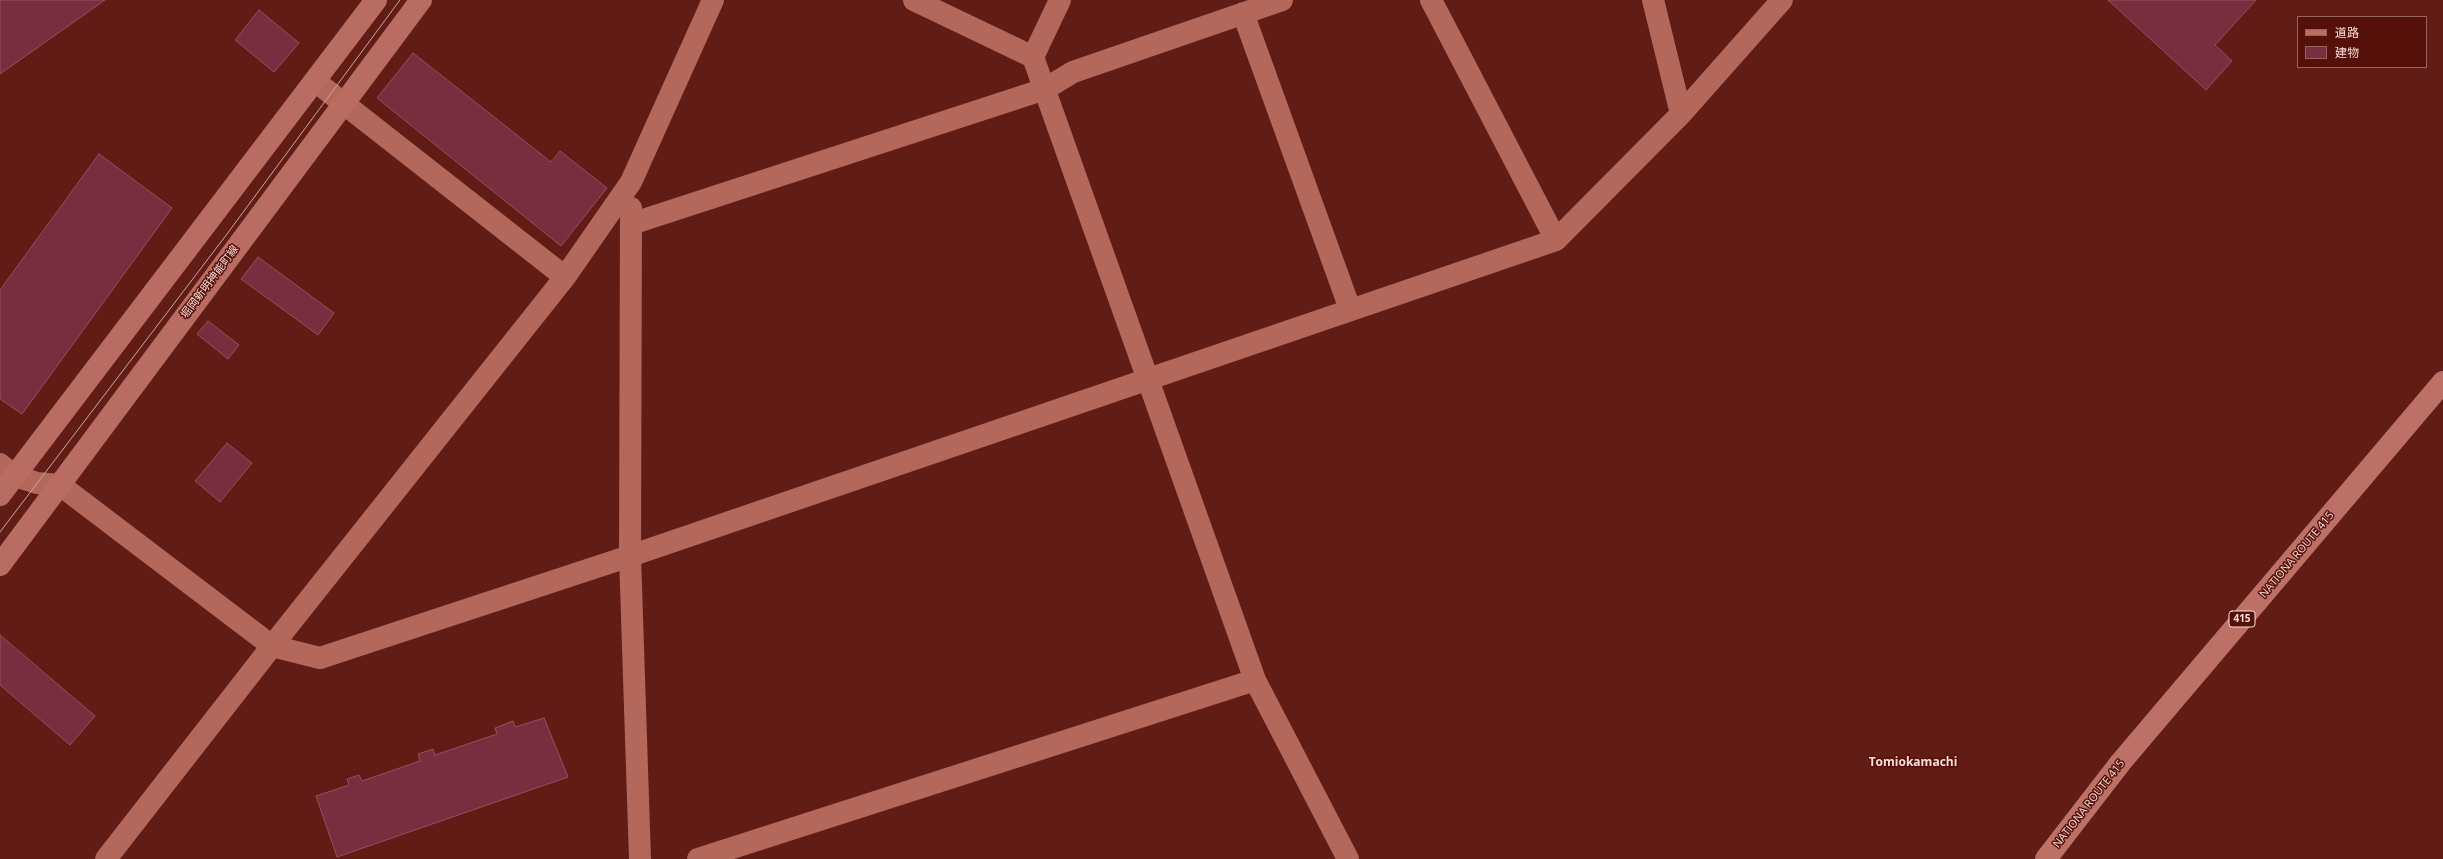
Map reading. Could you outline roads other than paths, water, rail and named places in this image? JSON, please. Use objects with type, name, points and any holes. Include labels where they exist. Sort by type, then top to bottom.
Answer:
[{"type":"highway","name":"NATIONA ROUTE 415","points":[[2046,859],[2121,762],[2443,382]]},
{"type":"main road","points":[[0,495],[7,470],[316,81],[376,0]]},
{"type":"main road","name":"堀岡新明神能町線","points":[[0,565],[421,0]]},
{"type":"street","points":[[106,859],[272,646],[565,277],[631,182],[713,0]]},
{"type":"street","points":[[914,0],[1034,56]]},
{"type":"street","points":[[1060,0],[1034,56],[1045,89],[1149,377],[1255,680],[1348,859]]},
{"type":"street","points":[[631,224],[1045,89],[1073,72],[1282,0]]},
{"type":"street","points":[[1431,0],[1556,240]]},
{"type":"street","points":[[1653,0],[1681,114]]},
{"type":"street","points":[[7,470],[37,482],[60,484],[272,646],[320,658],[630,556],[1149,377],[1556,240],[1681,114],[1782,0]]},
{"type":"street","points":[[1243,13],[1350,310]]},
{"type":"street","points":[[316,81],[343,104],[565,277]]},
{"type":"street","points":[[631,182],[630,556],[640,859]]},
{"type":"street","points":[[698,859],[1255,680]]},
{"type":"tram line","points":[[0,532],[227,234],[400,0]]},
{"type":"district","name":"Tomiokamachi","points":[[1913,763]]}]
